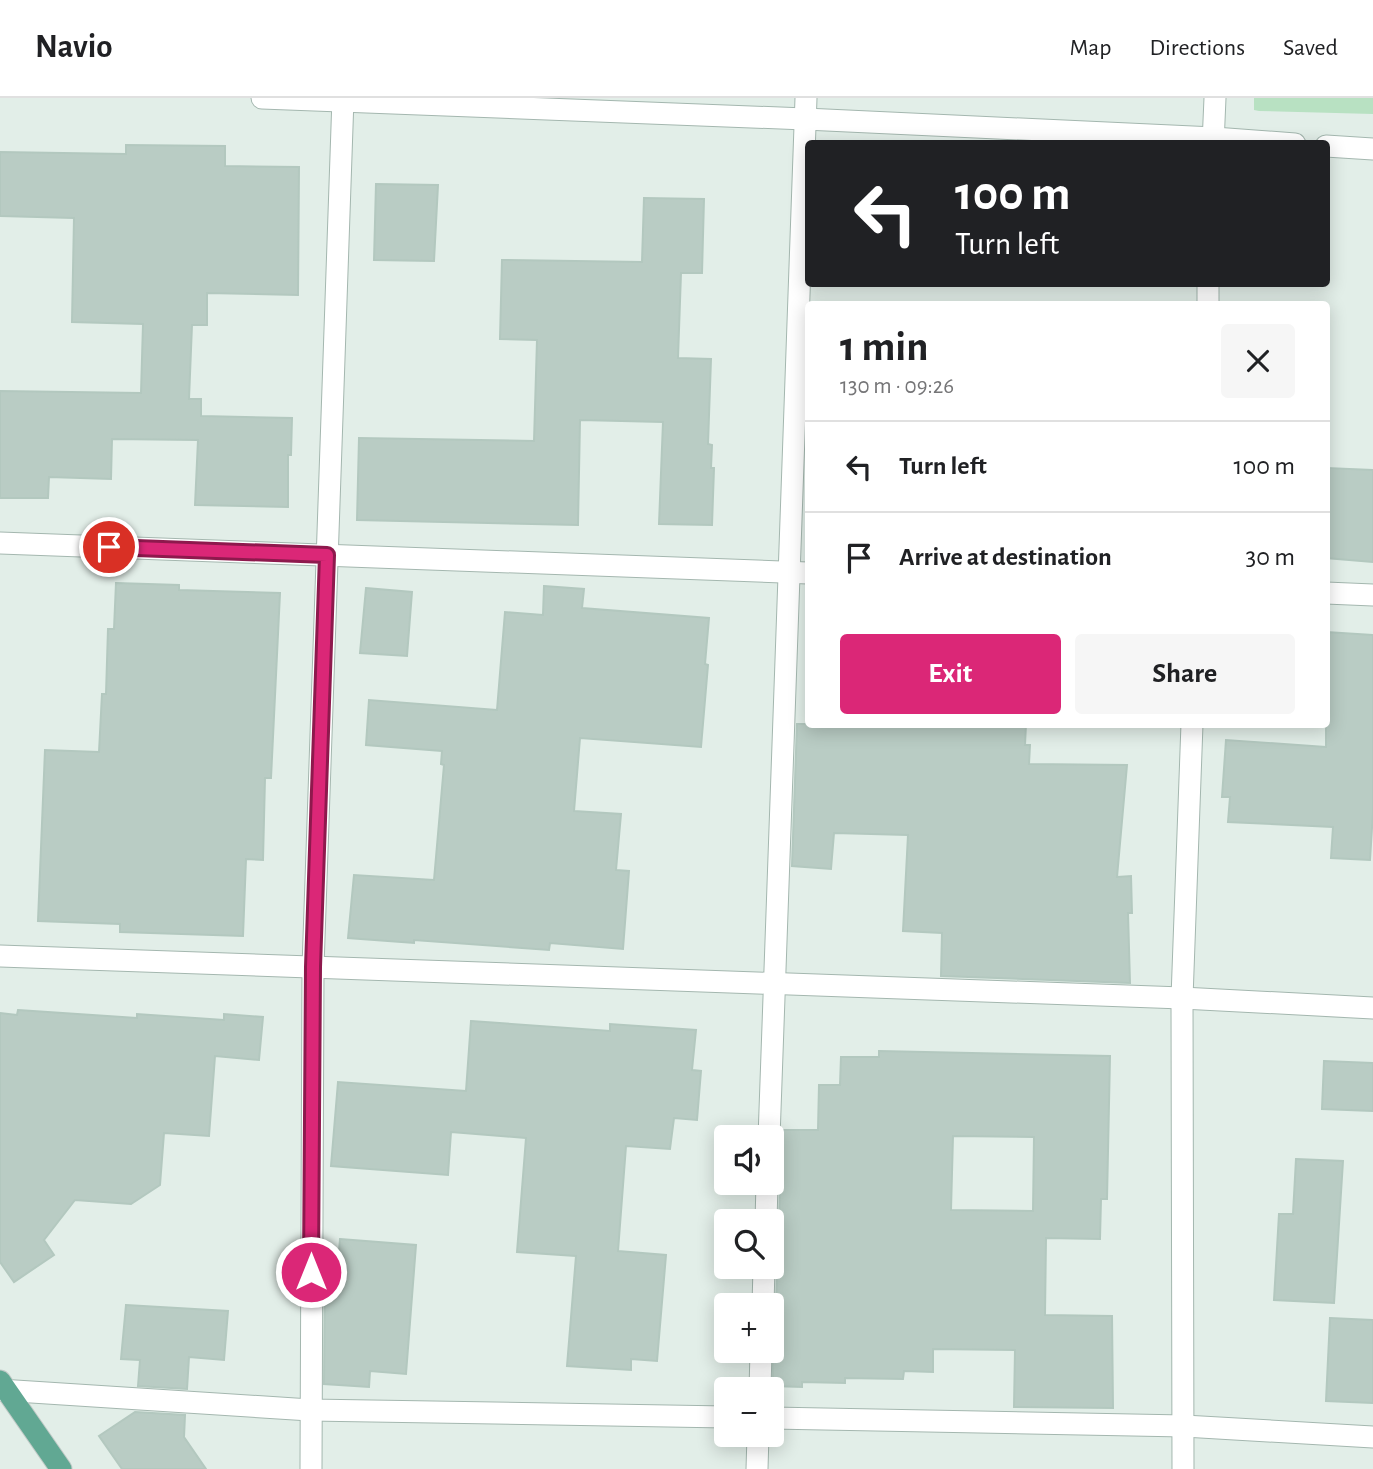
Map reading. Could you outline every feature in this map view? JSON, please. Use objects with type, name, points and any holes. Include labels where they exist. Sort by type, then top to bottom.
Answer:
[{"type":"main road","points":[[2,1387],[61,1469]]},
{"type":"street","points":[[262,98],[806,109],[1200,140]]},
{"type":"street","points":[[1213,140],[1215,98]]},
{"type":"street","points":[[312,1469],[310,1410],[313,967],[343,100]]},
{"type":"street","points":[[806,109],[806,140]]},
{"type":"street","points":[[1330,146],[1373,149]]},
{"type":"street","points":[[769,1125],[774,983],[799,573],[805,175]]},
{"type":"street","points":[[0,543],[799,573]]},
{"type":"street","points":[[1330,593],[1373,595]]},
{"type":"street","points":[[1183,1469],[1182,998],[1192,728]]},
{"type":"street","points":[[0,956],[1182,998],[1373,1008]]},
{"type":"street","points":[[2,1387],[310,1410],[714,1418]]},
{"type":"street","points":[[784,1418],[1184,1426],[1373,1437]]},
{"type":"street","points":[[757,1469],[758,1447]]},
{"type":"green space","points":[[1254,98],[1373,98],[1373,114],[1259,111],[1254,110]]},
{"type":"building","points":[[126,145],[225,146],[225,166],[299,167],[298,295],[207,293],[207,325],[192,325],[189,399],[201,399],[201,416],[292,418],[291,455],[288,455],[288,507],[195,505],[198,440],[112,439],[111,479],[49,477],[48,498],[0,498],[0,391],[141,393],[143,324],[72,322],[74,218],[0,216],[0,152],[126,154]]},
{"type":"building","points":[[376,184],[438,185],[434,261],[374,260]]},
{"type":"building","points":[[644,198],[704,199],[702,273],[681,273],[678,358],[711,359],[708,444],[712,445],[711,468],[714,468],[712,525],[659,524],[663,422],[580,420],[578,525],[357,520],[359,438],[534,441],[537,340],[500,339],[502,260],[642,262]]},
{"type":"building","points":[[1330,468],[1373,470],[1373,562],[1330,558]]},
{"type":"building","points":[[116,583],[179,585],[179,590],[280,593],[271,778],[265,778],[263,860],[246,859],[243,936],[120,932],[120,924],[38,921],[45,750],[99,752],[102,694],[106,694],[108,629],[114,629]]},
{"type":"building","points":[[544,586],[584,589],[582,608],[709,618],[701,747],[580,738],[574,811],[621,814],[616,870],[629,871],[623,949],[550,943],[549,950],[348,938],[354,875],[434,880],[444,765],[441,764],[442,751],[366,745],[369,700],[497,710],[505,612],[543,615]]},
{"type":"building","points":[[366,588],[412,592],[407,656],[360,653]]},
{"type":"building","points":[[1330,632],[1373,635],[1373,812],[1370,860],[1331,858],[1333,827],[1228,822],[1230,797],[1222,797],[1226,740],[1326,747],[1326,728],[1330,728]]},
{"type":"building","points":[[797,724],[805,724],[805,728],[1026,728],[1025,745],[1030,745],[1029,764],[1127,765],[1117,877],[1131,876],[1132,913],[1128,913],[1130,983],[941,976],[942,933],[903,931],[908,835],[834,833],[831,869],[792,866]]},
{"type":"building","points":[[18,1010],[137,1018],[137,1014],[224,1020],[224,1014],[263,1017],[259,1060],[215,1056],[209,1136],[164,1133],[160,1185],[131,1204],[75,1200],[44,1240],[54,1255],[14,1282],[0,1262],[0,1013],[17,1015]]},
{"type":"building","points":[[471,1021],[610,1031],[610,1024],[696,1030],[692,1070],[701,1071],[697,1120],[674,1118],[670,1149],[626,1146],[618,1251],[666,1255],[657,1361],[631,1359],[631,1370],[567,1366],[576,1256],[517,1252],[526,1138],[451,1132],[448,1175],[331,1166],[338,1082],[466,1091]]},
{"type":"building","points":[[879,1051],[1110,1056],[1107,1199],[1101,1199],[1100,1239],[1046,1238],[1045,1315],[1112,1316],[1113,1408],[1014,1407],[1015,1350],[933,1349],[933,1372],[904,1371],[903,1379],[845,1378],[845,1383],[802,1382],[802,1387],[784,1386],[784,1377],[773,1377],[773,1363],[784,1363],[784,1293],[776,1293],[777,1279],[784,1279],[784,1209],[779,1209],[780,1195],[784,1195],[784,1130],[818,1130],[819,1085],[840,1085],[841,1057],[879,1057]],"holes":[[[953,1136],[1034,1137],[1033,1211],[951,1210]]]},
{"type":"building","points":[[1324,1061],[1373,1063],[1373,1111],[1322,1109]]},
{"type":"building","points":[[1296,1159],[1343,1161],[1334,1303],[1274,1300],[1279,1214],[1293,1214]]},
{"type":"building","points":[[340,1239],[416,1245],[406,1374],[370,1371],[369,1387],[324,1384],[325,1262],[338,1264]]},
{"type":"building","points":[[126,1305],[228,1311],[224,1360],[189,1357],[187,1389],[138,1386],[140,1360],[121,1359]]},
{"type":"building","points":[[1330,1318],[1373,1320],[1373,1403],[1326,1401]]},
{"type":"building","points":[[135,1412],[185,1415],[184,1437],[206,1469],[122,1469],[99,1436]]},
{"type":"route","points":[[109,547],[327,555],[313,967],[311,1272]]}]
